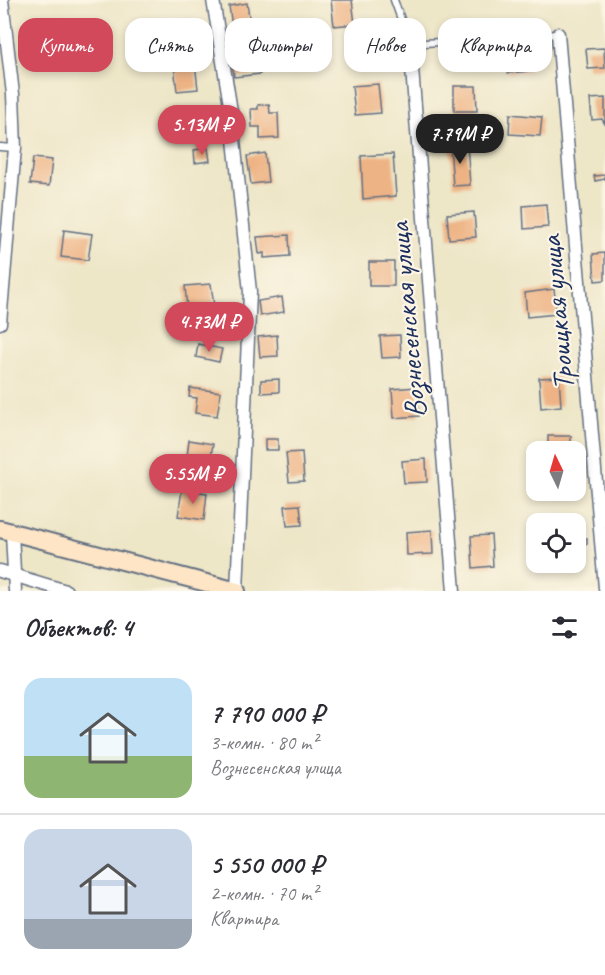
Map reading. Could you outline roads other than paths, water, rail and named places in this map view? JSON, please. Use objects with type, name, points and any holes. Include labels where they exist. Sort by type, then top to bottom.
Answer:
[{"type":"street","points":[[0,323],[15,148],[13,94],[2,0]]},
{"type":"street","points":[[15,591],[15,576],[6,531],[237,591],[250,292],[231,111],[213,0]]},
{"type":"street","name":"Троицкая улица","points":[[558,34],[605,588]]},
{"type":"street","name":"Вознесенская улица","points":[[412,72],[454,591]]},
{"type":"street","points":[[0,571],[66,591]]},
{"type":"lane","points":[[394,0],[401,18]]},
{"type":"lane","points":[[426,43],[558,34]]},
{"type":"lane","points":[[0,147],[15,148]]}]
